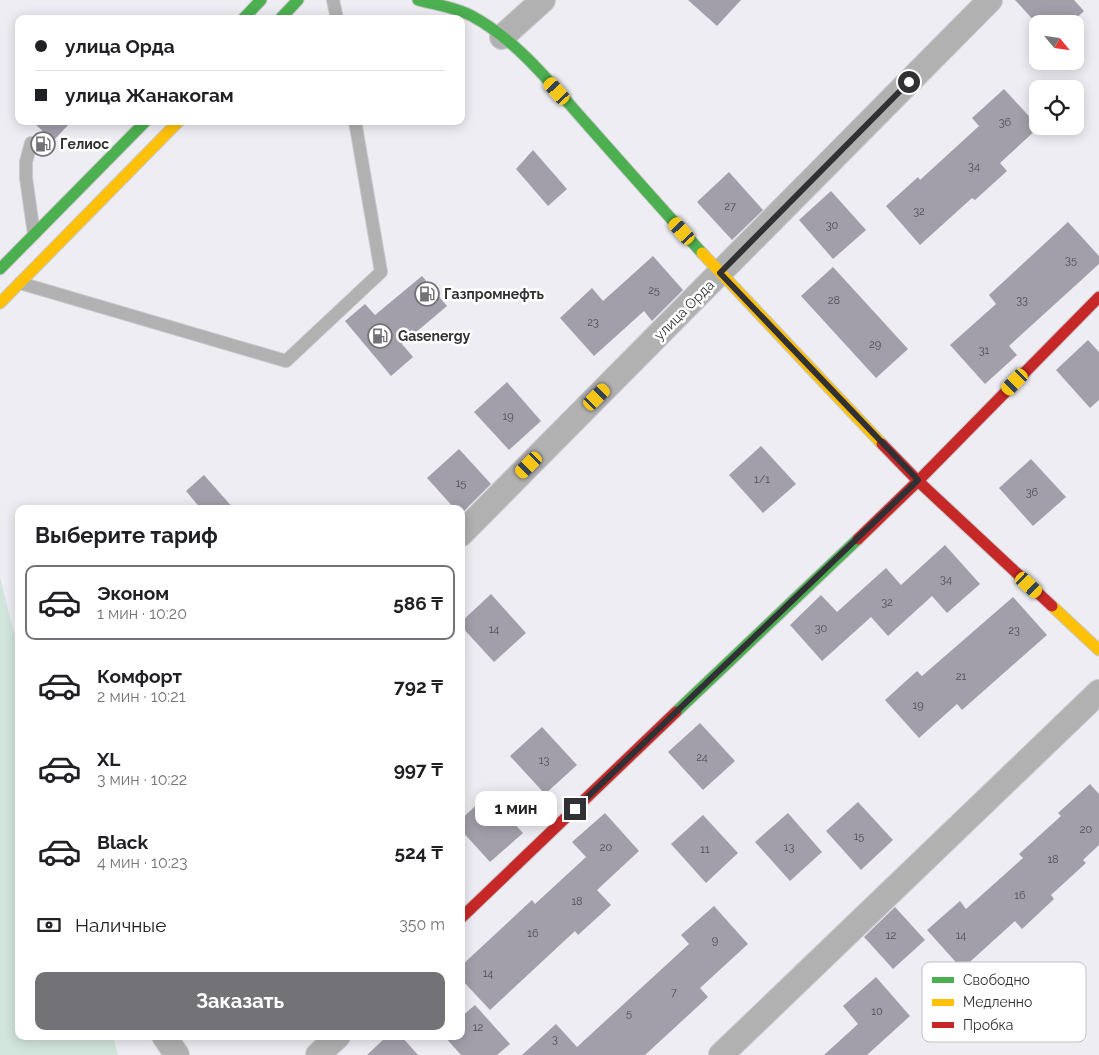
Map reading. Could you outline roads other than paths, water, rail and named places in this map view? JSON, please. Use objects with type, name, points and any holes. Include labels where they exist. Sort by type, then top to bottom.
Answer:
[{"type":"main road","points":[[284,15],[298,0]]},
{"type":"main road","points":[[418,0],[458,9],[489,24],[545,77],[720,273],[918,480],[1099,650]]},
{"type":"main road","points":[[0,269],[142,125]]},
{"type":"main road","points":[[2,297],[20,283],[175,125]]},
{"type":"main road","points":[[465,914],[918,480],[1099,297]]},
{"type":"street","points":[[502,37],[543,0]]},
{"type":"street","name":"улица Орда","points":[[465,530],[990,0]]},
{"type":"street","points":[[721,1055],[1099,692]]},
{"type":"street","points":[[167,1040],[177,1055]]},
{"type":"street","points":[[318,1055],[334,1040]]},
{"type":"lane","points":[[334,0],[336,15]]},
{"type":"lane","points":[[20,283],[286,361],[381,272],[355,125]]},
{"type":"lane","points":[[31,143],[26,162],[26,178],[34,235]]},
{"type":"place","name":"Гелиос","points":[[43,144]]},
{"type":"place","name":"Газпромнефть","points":[[427,294]]},
{"type":"place","name":"Gasenergy","points":[[380,336]]}]
